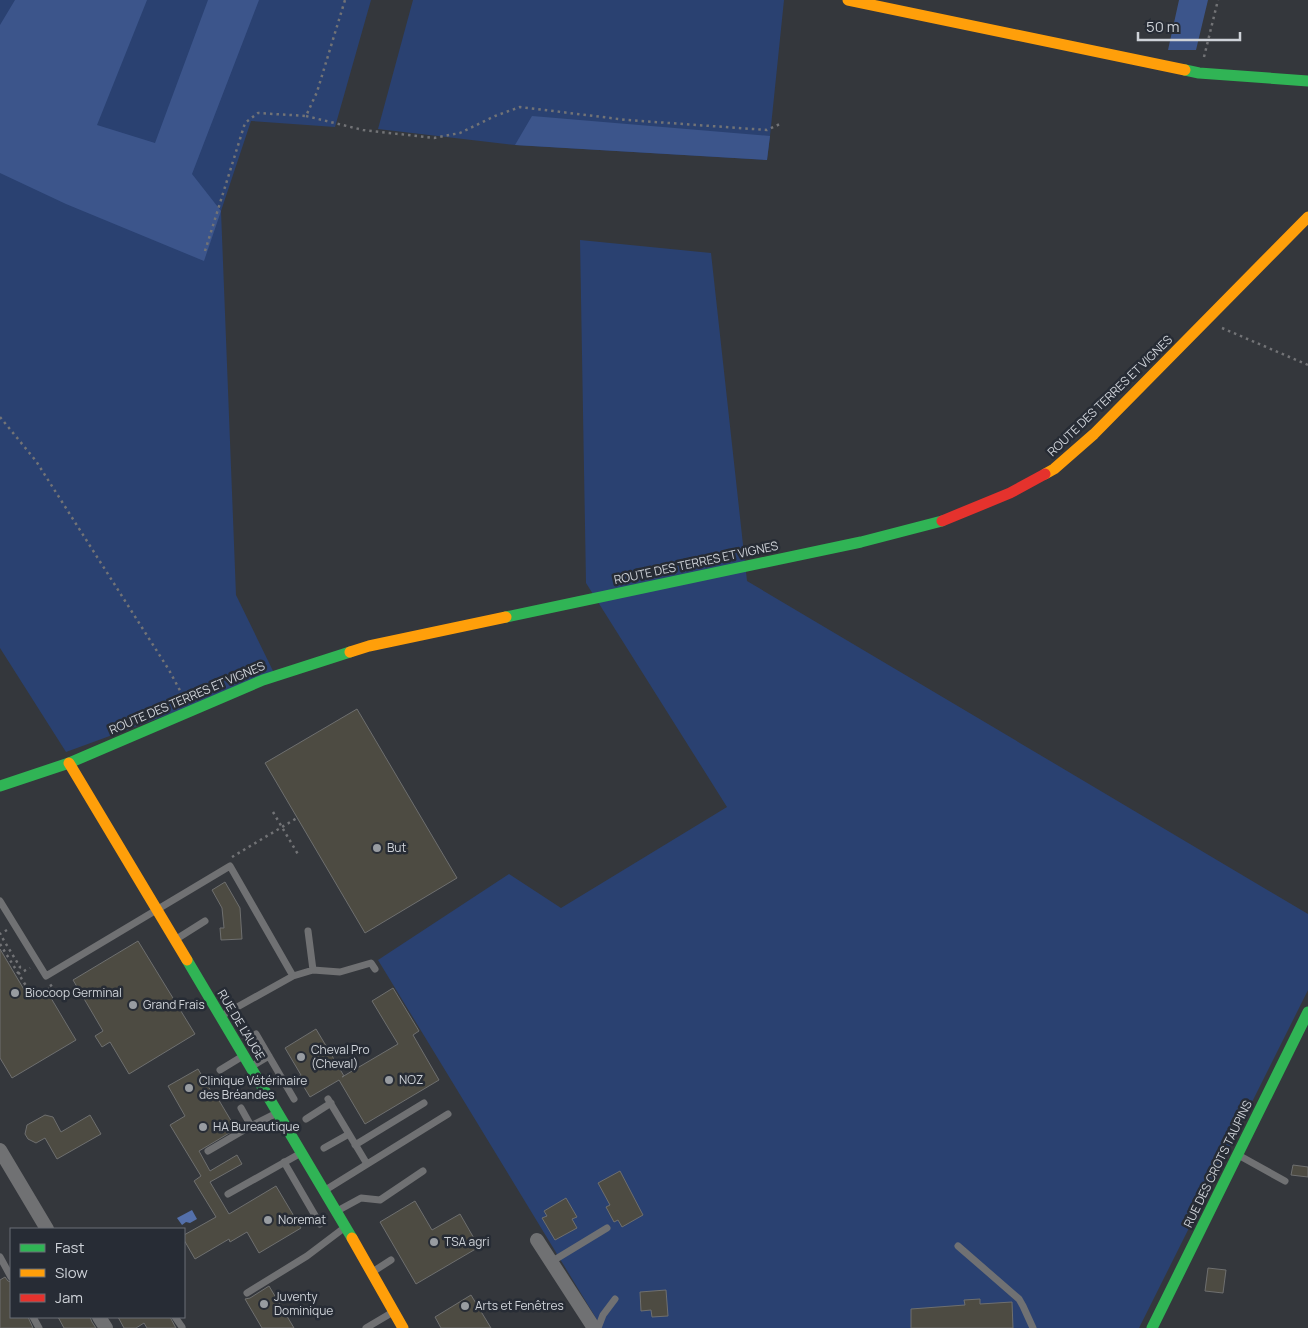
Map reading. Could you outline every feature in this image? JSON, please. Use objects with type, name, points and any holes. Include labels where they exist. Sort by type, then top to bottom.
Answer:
[{"type":"street","points":[[848,0],[1199,73],[1308,81]]},
{"type":"street","name":"ROUTE DES TERRES ET VIGNES","points":[[0,786],[69,763],[263,680],[369,646],[861,542],[948,519],[1010,493],[1054,469],[1094,434],[1308,216]]},
{"type":"street","name":"RUE DE L'AUGE","points":[[69,763],[337,1212],[403,1328]]},
{"type":"street","name":"RUE DES CROTS TAUPINS","points":[[1152,1328],[1308,1012]]},
{"type":"street","points":[[0,1150],[46,1228]]},
{"type":"street","points":[[537,1240],[594,1328]]},
{"type":"lane","points":[[0,901],[46,976],[230,866],[293,976]]},
{"type":"lane","points":[[175,940],[205,921]]},
{"type":"lane","points":[[308,931],[313,970]]},
{"type":"lane","points":[[220,1017],[293,976],[313,970],[340,972],[371,963],[375,969]]},
{"type":"lane","points":[[256,1034],[294,1099]]},
{"type":"lane","points":[[220,1070],[244,1056]]},
{"type":"lane","points":[[250,1067],[269,1056]]},
{"type":"lane","points":[[306,1119],[329,1101],[367,1164]]},
{"type":"lane","points":[[355,1145],[424,1103]]},
{"type":"lane","points":[[241,1108],[251,1126]]},
{"type":"lane","points":[[208,1151],[277,1113]]},
{"type":"lane","points":[[324,1191],[448,1114]]},
{"type":"lane","points":[[324,1148],[349,1134]]},
{"type":"lane","points":[[228,1194],[301,1152]]},
{"type":"lane","points":[[1238,1154],[1285,1181]]},
{"type":"lane","points":[[284,1162],[320,1224]]},
{"type":"lane","points":[[337,1212],[361,1198],[380,1200],[423,1171]]},
{"type":"lane","points":[[247,1293],[307,1256],[345,1227]]},
{"type":"lane","points":[[551,1262],[607,1228]]},
{"type":"lane","points":[[958,1246],[1019,1299],[1032,1328]]},
{"type":"lane","points":[[0,1257],[10,1275]]},
{"type":"lane","points":[[372,1273],[391,1260]]},
{"type":"lane","points":[[598,1328],[603,1315],[615,1299]]},
{"type":"lane","points":[[366,1328],[393,1311]]},
{"type":"path","points":[[306,116],[316,92],[346,0]]},
{"type":"path","points":[[1199,73],[1218,0]]},
{"type":"path","points":[[205,251],[245,123],[258,113],[306,116],[363,130],[434,138],[460,133],[495,116],[520,107],[627,120],[768,130],[780,124]]},
{"type":"path","points":[[1208,319],[1224,329],[1308,365]]},
{"type":"path","points":[[0,417],[36,461],[169,670],[190,710]]},
{"type":"path","points":[[272,812],[299,856]]},
{"type":"path","points":[[228,859],[297,818]]},
{"type":"path","points":[[15,926],[0,934],[20,967],[18,974]]},
{"type":"path","points":[[0,944],[32,997],[49,989]]},
{"type":"path","points":[[18,974],[30,968]]},
{"type":"shaded area","points":[[0,0],[371,0],[335,127],[251,121],[221,211],[236,595],[274,673],[263,680],[66,752],[0,648]]},
{"type":"shaded area","points":[[15,0],[147,0],[97,125],[155,143],[208,0],[259,0],[192,174],[221,211],[204,261],[66,204],[0,173],[0,25]]},
{"type":"shaded area","points":[[413,0],[784,0],[767,160],[515,145],[378,129]]},
{"type":"shaded area","points":[[1179,0],[1208,0],[1196,50],[1168,50]]},
{"type":"shaded area","points":[[532,116],[770,136],[767,160],[515,145]]},
{"type":"shaded area","points":[[580,240],[711,253],[747,581],[1308,914],[1308,990],[1139,1328],[602,1328],[378,960],[509,874],[561,908],[727,807],[586,583]]},
{"type":"shaded area","points":[[192,1210],[197,1219],[182,1225],[177,1218]]},
{"type":"building","name":"But","points":[[357,709],[457,878],[365,933],[265,763]]},
{"type":"building","points":[[225,882],[240,908],[242,939],[221,940],[220,928],[224,928],[222,908],[212,890]]},
{"type":"building","name":"Grand Frais","points":[[138,941],[195,1034],[129,1074],[110,1042],[102,1047],[95,1036],[103,1031],[73,980]]},
{"type":"building","points":[[0,949],[29,998],[40,991],[43,997],[48,993],[76,1040],[12,1078],[0,1058]]},
{"type":"building","points":[[393,988],[419,1031],[413,1035],[439,1080],[365,1124],[339,1080],[310,1097],[298,1077],[301,1075],[285,1048],[316,1029],[344,1076],[398,1044],[372,1001]]},
{"type":"building","points":[[198,1069],[236,1129],[199,1151],[210,1171],[237,1155],[242,1164],[210,1182],[229,1214],[276,1186],[301,1228],[259,1253],[247,1232],[230,1242],[229,1239],[195,1259],[185,1242],[185,1234],[216,1217],[194,1181],[201,1176],[170,1125],[185,1116],[168,1086]]},
{"type":"building","points":[[45,1115],[53,1117],[61,1132],[90,1115],[101,1134],[57,1159],[45,1138],[36,1143],[28,1139],[25,1134],[27,1125]]},
{"type":"building","points":[[1293,1165],[1308,1167],[1308,1177],[1291,1175]]},
{"type":"building","points":[[620,1171],[643,1215],[622,1227],[618,1220],[614,1222],[606,1207],[610,1205],[598,1183]]},
{"type":"building","points":[[566,1198],[577,1217],[572,1219],[577,1228],[555,1240],[542,1218],[547,1216],[544,1211]]},
{"type":"building","name":"TSA agri","points":[[415,1201],[432,1230],[460,1214],[479,1247],[416,1284],[380,1222]]},
{"type":"building","points":[[1208,1268],[1226,1270],[1223,1293],[1205,1291]]},
{"type":"building","points":[[5,1277],[10,1282],[10,1318],[28,1318],[33,1328],[0,1328],[0,1280]]},
{"type":"building","name":"Juventy Dominique","points":[[269,1286],[294,1328],[262,1328],[245,1299],[250,1298]]},
{"type":"building","points":[[666,1290],[668,1316],[652,1317],[651,1310],[641,1311],[640,1292]]},
{"type":"building","name":"Arts et Fenêtres","points":[[471,1295],[491,1328],[441,1328],[435,1317]]},
{"type":"building","points":[[980,1299],[980,1304],[1012,1302],[1013,1328],[911,1328],[911,1309],[965,1305],[964,1300]]},
{"type":"building","points":[[59,1318],[90,1318],[96,1328],[64,1328]]},
{"type":"building","points":[[119,1318],[171,1318],[176,1328],[147,1328],[144,1323],[136,1328],[124,1328]]},
{"type":"traffic: fast","points":[[1185,70],[1199,73],[1308,81]]},
{"type":"traffic: fast","points":[[506,617],[861,542],[942,521]]},
{"type":"traffic: fast","points":[[0,786],[69,763],[263,680],[350,652]]},
{"type":"traffic: fast","points":[[187,960],[352,1238]]},
{"type":"traffic: fast","points":[[1152,1328],[1308,1012]]},
{"type":"traffic: slow","points":[[848,0],[1185,70]]},
{"type":"traffic: slow","points":[[1045,474],[1054,469],[1094,434],[1308,217]]},
{"type":"traffic: slow","points":[[350,652],[369,646],[506,617]]},
{"type":"traffic: slow","points":[[69,763],[187,960]]},
{"type":"traffic: slow","points":[[352,1238],[403,1328]]},
{"type":"traffic: jam","points":[[942,521],[1010,493],[1045,474]]},
{"type":"place","name":"But","points":[[377,848]]},
{"type":"place","name":"Biocoop Germinal","points":[[15,993]]},
{"type":"place","name":"Grand Frais","points":[[133,1005]]},
{"type":"place","name":"Cheval Pro (Cheval)","points":[[301,1057]]},
{"type":"place","name":"NOZ","points":[[389,1080]]},
{"type":"place","name":"Clinique Vétérinaire des Bréandes","points":[[189,1088]]},
{"type":"place","name":"HA Bureautique","points":[[203,1127]]},
{"type":"place","name":"Noremat","points":[[268,1220]]},
{"type":"place","name":"TSA agri","points":[[434,1242]]},
{"type":"place","name":"Juventy Dominique","points":[[264,1304]]},
{"type":"place","name":"Arts et Fenêtres","points":[[465,1306]]}]
